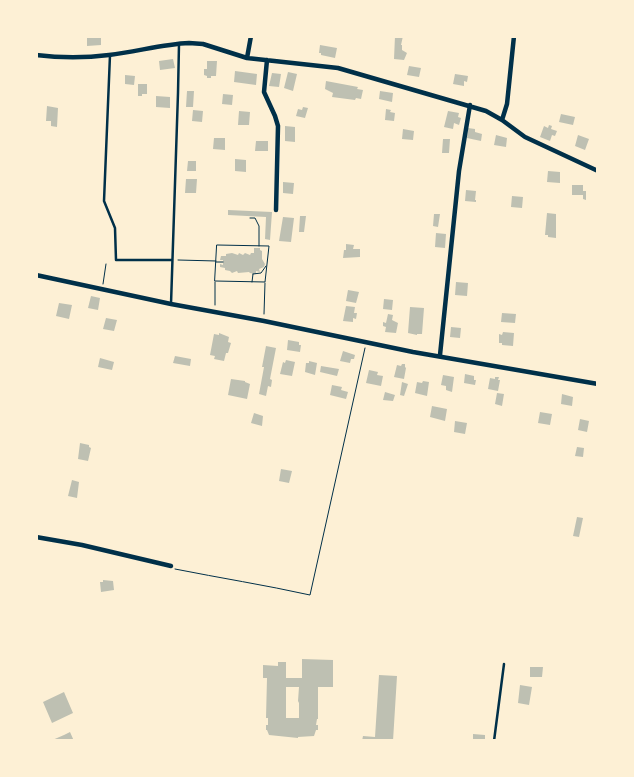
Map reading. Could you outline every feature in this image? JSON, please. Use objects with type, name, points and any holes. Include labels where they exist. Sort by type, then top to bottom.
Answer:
[{"type":"street","points":[[247,58],[251,36]]},
{"type":"street","points":[[502,120],[507,104],[514,36]]},
{"type":"street","points":[[36,55],[60,58],[110,55],[178,44],[203,44],[247,58],[338,68],[486,111],[526,137],[598,171]]},
{"type":"street","points":[[267,60],[264,92],[276,116],[278,126],[276,210]]},
{"type":"street","points":[[440,355],[460,171],[470,105]]},
{"type":"street","points":[[36,275],[170,304],[598,384]]},
{"type":"street","points":[[36,536],[171,566]]},
{"type":"lane","points":[[170,304],[178,93],[178,44]]},
{"type":"lane","points":[[110,55],[104,201],[115,228],[116,260],[172,260]]},
{"type":"lane","points":[[494,741],[504,664]]},
{"type":"path","points":[[250,218],[255,218],[260,226],[259,246]]},
{"type":"path","points":[[214,312],[217,245],[269,246],[265,282],[264,321]]},
{"type":"path","points":[[180,260],[223,262]]},
{"type":"path","points":[[103,285],[106,264]]},
{"type":"path","points":[[252,282],[252,274],[259,274],[265,266],[268,266]]},
{"type":"path","points":[[215,281],[265,282]]},
{"type":"path","points":[[171,566],[173,568],[246,583],[262,584],[310,595],[366,342]]},
{"type":"building","points":[[395,36],[403,36],[402,50],[407,53],[404,60],[394,59]]},
{"type":"building","points":[[87,37],[101,37],[101,45],[87,46]]},
{"type":"building","points":[[320,45],[337,48],[335,58],[321,55],[319,53]]},
{"type":"building","points":[[173,59],[175,68],[160,70],[159,61]]},
{"type":"building","points":[[207,61],[217,61],[216,76],[207,78],[204,75],[204,69],[207,69]]},
{"type":"building","points":[[409,66],[421,68],[419,77],[407,75]]},
{"type":"building","points":[[235,71],[257,74],[256,85],[234,82]]},
{"type":"building","points":[[288,72],[297,74],[293,91],[284,88]]},
{"type":"building","points":[[272,73],[281,74],[279,87],[269,86]]},
{"type":"building","points":[[455,74],[468,76],[467,82],[464,81],[464,86],[453,84]]},
{"type":"building","points":[[125,75],[135,76],[134,85],[125,84]]},
{"type":"building","points":[[326,81],[358,87],[357,89],[363,90],[361,99],[332,97],[333,93],[325,89]]},
{"type":"building","points":[[138,84],[147,84],[147,94],[138,96]]},
{"type":"building","points":[[187,91],[194,91],[193,107],[186,107]]},
{"type":"building","points":[[380,91],[393,93],[392,102],[379,99]]},
{"type":"building","points":[[223,94],[233,95],[232,105],[222,104]]},
{"type":"building","points":[[156,96],[170,97],[170,108],[156,107]]},
{"type":"building","points":[[47,106],[58,108],[57,127],[51,126],[51,121],[46,121]]},
{"type":"building","points":[[303,107],[308,108],[305,118],[296,116],[298,109],[302,110]]},
{"type":"building","points":[[386,109],[395,113],[394,121],[385,120]]},
{"type":"building","points":[[193,110],[203,111],[202,122],[192,121]]},
{"type":"building","points":[[239,111],[250,112],[249,125],[238,125]]},
{"type":"building","points":[[448,111],[459,113],[458,117],[461,118],[459,125],[454,123],[453,129],[444,127]]},
{"type":"building","points":[[561,114],[575,117],[573,125],[559,122]]},
{"type":"building","points":[[549,125],[552,126],[551,129],[557,131],[555,136],[552,135],[550,141],[540,137],[544,126],[548,128]]},
{"type":"building","points":[[285,126],[295,127],[295,142],[285,141]]},
{"type":"building","points":[[468,128],[475,129],[475,132],[482,134],[481,141],[467,138]]},
{"type":"building","points":[[403,129],[414,131],[413,140],[402,139]]},
{"type":"building","points":[[496,135],[507,138],[506,147],[494,145]]},
{"type":"building","points":[[578,135],[589,139],[585,150],[575,146]]},
{"type":"building","points":[[214,138],[225,138],[225,150],[213,149]]},
{"type":"building","points":[[443,139],[450,139],[449,153],[442,153]]},
{"type":"building","points":[[256,141],[268,141],[268,151],[255,151]]},
{"type":"building","points":[[235,159],[246,160],[246,172],[235,171]]},
{"type":"building","points":[[188,161],[196,161],[196,171],[187,171]]},
{"type":"building","points":[[548,171],[560,172],[560,183],[547,182]]},
{"type":"building","points":[[186,179],[197,179],[196,193],[185,193]]},
{"type":"building","points":[[283,182],[294,183],[293,194],[283,193]]},
{"type":"building","points":[[572,185],[583,185],[583,191],[586,191],[586,200],[583,199],[583,195],[572,195]]},
{"type":"building","points":[[466,190],[476,191],[476,202],[465,201]]},
{"type":"building","points":[[512,196],[523,197],[522,208],[511,207]]},
{"type":"building","points":[[228,210],[272,212],[270,240],[265,239],[266,217],[228,215]]},
{"type":"building","points":[[547,213],[556,214],[556,238],[545,235]]},
{"type":"building","points":[[434,214],[440,214],[438,227],[433,226]]},
{"type":"building","points":[[300,216],[306,216],[304,232],[299,232]]},
{"type":"building","points":[[283,217],[294,218],[291,242],[279,241]]},
{"type":"building","points":[[436,233],[446,234],[445,248],[435,247]]},
{"type":"building","points":[[346,244],[354,245],[353,249],[360,249],[360,257],[343,258]]},
{"type":"building","points":[[254,248],[260,248],[262,251],[262,259],[265,264],[264,267],[259,269],[260,272],[256,271],[256,274],[249,272],[238,273],[237,271],[232,273],[220,267],[220,264],[223,265],[223,260],[220,260],[221,256],[232,253],[250,255],[254,253]]},
{"type":"building","points":[[456,282],[468,283],[467,296],[455,295]]},
{"type":"building","points":[[348,290],[359,292],[356,303],[346,301]]},
{"type":"building","points":[[91,296],[100,298],[98,310],[88,308]]},
{"type":"building","points":[[384,299],[393,300],[392,310],[383,309]]},
{"type":"building","points":[[59,303],[72,305],[69,319],[56,316]]},
{"type":"building","points":[[346,306],[355,307],[354,313],[357,313],[356,319],[353,318],[353,322],[343,321]]},
{"type":"building","points":[[410,307],[424,308],[422,334],[408,333]]},
{"type":"building","points":[[502,313],[516,314],[515,323],[501,322]]},
{"type":"building","points":[[388,314],[393,315],[392,320],[398,323],[396,333],[385,332],[386,327],[383,326],[383,322],[386,323]]},
{"type":"building","points":[[106,318],[117,320],[114,331],[103,329]]},
{"type":"building","points":[[451,327],[461,328],[460,338],[450,337]]},
{"type":"building","points":[[503,332],[514,333],[513,346],[499,343],[499,334],[502,335]]},
{"type":"building","points":[[219,333],[229,337],[228,342],[231,343],[224,361],[214,359],[215,356],[210,355],[214,334],[219,335]]},
{"type":"building","points":[[288,340],[299,342],[299,345],[301,345],[300,352],[287,350]]},
{"type":"building","points":[[266,346],[276,348],[270,379],[272,380],[271,387],[268,386],[266,396],[259,394]]},
{"type":"building","points":[[343,351],[355,355],[350,363],[340,361]]},
{"type":"building","points":[[175,356],[191,359],[190,366],[173,363]]},
{"type":"building","points":[[100,358],[114,362],[112,370],[98,367]]},
{"type":"building","points":[[286,360],[295,362],[292,376],[280,374],[283,362],[285,363]]},
{"type":"building","points":[[309,361],[317,363],[315,375],[305,372],[306,363],[309,363]]},
{"type":"building","points":[[405,364],[406,368],[404,379],[394,377],[397,365],[401,366]]},
{"type":"building","points":[[321,366],[339,369],[337,376],[320,372]]},
{"type":"building","points":[[369,370],[378,372],[377,375],[383,376],[381,386],[366,383]]},
{"type":"building","points":[[465,374],[474,376],[474,380],[476,380],[475,385],[464,383]]},
{"type":"building","points":[[443,375],[454,377],[452,392],[446,390],[446,386],[441,385]]},
{"type":"building","points":[[495,377],[499,377],[498,380],[500,380],[498,391],[488,389],[490,378],[495,379]]},
{"type":"building","points":[[231,379],[245,381],[250,384],[247,399],[228,395]]},
{"type":"building","points":[[423,381],[429,382],[427,396],[415,393],[417,382],[422,383]]},
{"type":"building","points":[[402,382],[408,384],[404,396],[400,395]]},
{"type":"building","points":[[332,385],[342,387],[341,390],[348,392],[346,399],[330,395]]},
{"type":"building","points":[[385,392],[395,395],[393,401],[383,400]]},
{"type":"building","points":[[497,393],[504,394],[502,406],[495,404]]},
{"type":"building","points":[[562,394],[573,397],[572,406],[561,404]]},
{"type":"building","points":[[432,406],[447,409],[445,421],[430,417]]},
{"type":"building","points":[[540,412],[552,414],[550,425],[538,423]]},
{"type":"building","points":[[254,413],[263,416],[262,426],[251,423]]},
{"type":"building","points":[[580,419],[589,421],[587,432],[578,430]]},
{"type":"building","points":[[455,421],[467,423],[465,434],[454,432]]},
{"type":"building","points":[[80,443],[89,445],[91,448],[88,461],[78,459]]},
{"type":"building","points":[[577,447],[584,448],[583,457],[575,456]]},
{"type":"building","points":[[281,469],[292,471],[289,483],[279,481]]},
{"type":"building","points":[[72,480],[79,482],[77,498],[68,496]]},
{"type":"building","points":[[577,517],[583,518],[579,537],[573,536]]},
{"type":"building","points":[[103,580],[113,581],[114,590],[101,592],[100,582],[103,582]]},
{"type":"building","points":[[302,659],[333,660],[333,687],[318,687],[318,719],[316,725],[318,725],[318,730],[316,730],[314,736],[298,738],[269,735],[266,730],[266,725],[268,725],[268,718],[266,718],[267,678],[263,678],[263,665],[278,666],[278,662],[286,662],[286,678],[302,678]],"holes":[[[286,687],[299,687],[299,718],[286,718]]]},
{"type":"building","points":[[530,667],[543,667],[542,677],[530,677]]},
{"type":"building","points":[[379,675],[397,676],[393,741],[362,741],[363,736],[375,737]]},
{"type":"building","points":[[520,685],[532,687],[529,705],[518,703]]},
{"type":"building","points":[[64,692],[73,713],[52,723],[43,702]]},
{"type":"building","points":[[70,732],[74,741],[50,741],[64,735]]},
{"type":"building","points":[[473,734],[485,735],[485,741],[473,741]]}]
